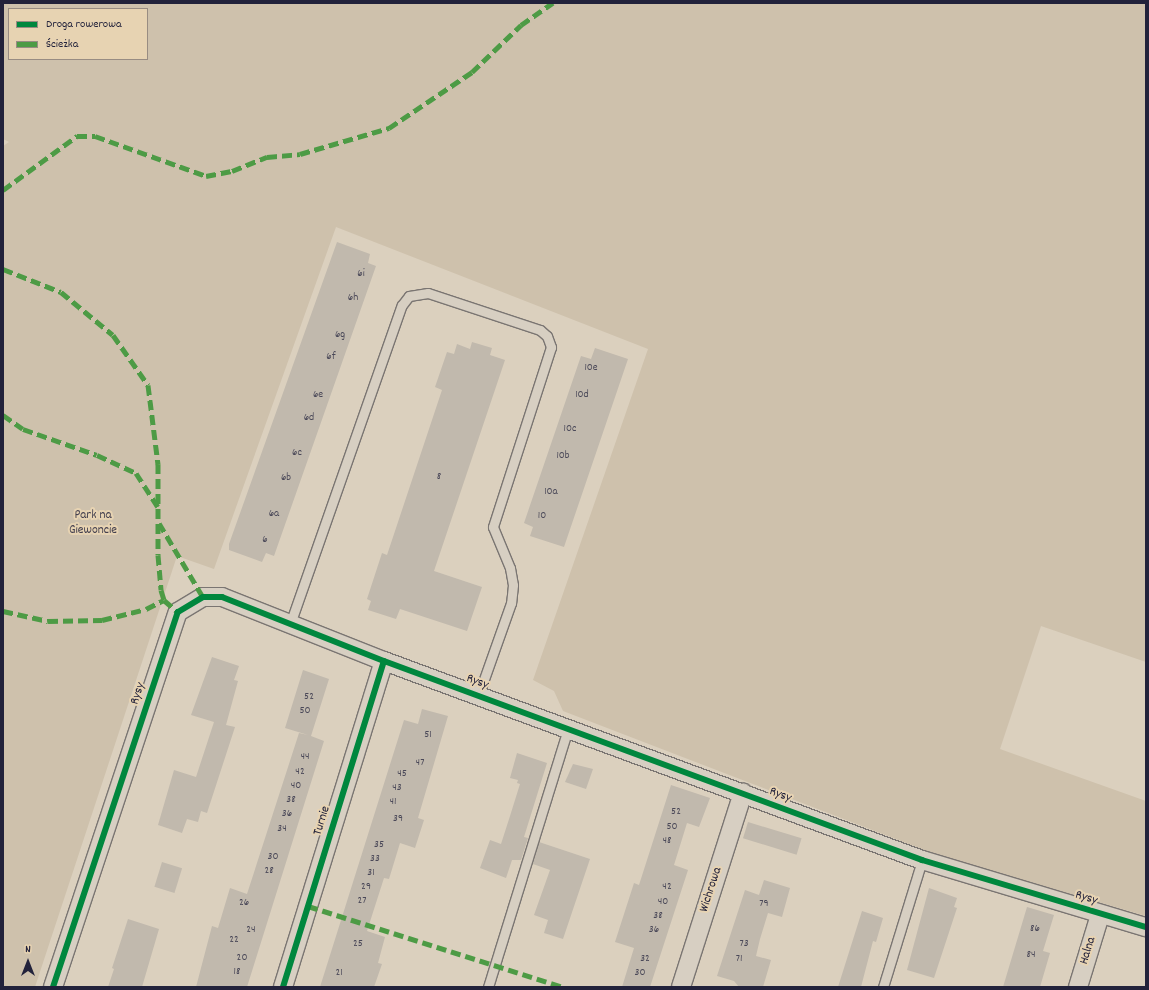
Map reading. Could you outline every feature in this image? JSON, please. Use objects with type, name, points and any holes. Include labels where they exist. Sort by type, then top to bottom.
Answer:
[{"type":"street","name":"Rysy","points":[[53,987],[178,612],[203,596],[222,597],[384,661],[922,860],[1146,928]]},
{"type":"street","name":"Turnie","points":[[283,987],[384,661]]},
{"type":"street","name":"Wichrowa","points":[[681,987],[743,793]]},
{"type":"street","name":"Halna","points":[[1078,987],[1100,915]]},
{"type":"lane","points":[[290,624],[402,305],[409,296],[428,293],[540,330],[547,336],[551,347],[493,526],[510,568],[513,585],[511,603],[478,696]]},
{"type":"lane","points":[[488,987],[568,729]]},
{"type":"lane","points":[[883,987],[922,860]]},
{"type":"green space","name":"Park na Giewoncie","points":[[3,3],[1146,3],[1146,662],[1041,626],[1000,749],[1146,801],[1146,916],[932,853],[563,711],[554,691],[533,680],[648,349],[336,227],[214,569],[177,556],[35,987],[3,987],[3,146],[9,142],[3,139]]},
{"type":"building","points":[[337,242],[370,254],[368,263],[376,266],[274,556],[266,553],[262,562],[229,550],[229,544]]},
{"type":"building","points":[[472,342],[492,348],[490,355],[505,360],[434,571],[482,587],[467,631],[400,609],[396,619],[368,610],[371,601],[367,599],[382,553],[387,555],[442,390],[435,387],[447,352],[454,354],[457,344],[470,349]]},
{"type":"building","points":[[595,348],[628,359],[564,547],[530,536],[533,527],[524,523],[581,356],[591,359]]},
{"type":"building","points":[[212,657],[239,666],[234,680],[238,681],[226,725],[235,727],[207,813],[201,811],[198,822],[187,819],[182,833],[158,825],[174,770],[196,777],[214,722],[191,715]]},
{"type":"building","points":[[303,670],[329,679],[311,736],[324,741],[247,987],[196,987],[212,926],[218,928],[230,888],[247,894],[299,733],[308,735],[285,728]]},
{"type":"building","points":[[422,709],[448,716],[418,818],[424,820],[415,848],[400,843],[389,879],[384,878],[367,931],[385,937],[378,963],[382,964],[374,987],[320,987],[404,720],[418,724]]},
{"type":"building","points":[[517,753],[547,763],[524,837],[528,838],[521,860],[512,860],[506,878],[480,868],[490,840],[501,844],[520,784],[517,783],[518,780],[510,778]]},
{"type":"building","points":[[573,764],[593,769],[586,789],[565,782]]},
{"type":"building","points":[[671,785],[710,798],[699,827],[687,823],[674,865],[688,870],[650,987],[622,987],[634,948],[615,942],[634,883],[639,885]]},
{"type":"building","points":[[748,822],[802,838],[797,855],[743,838]]},
{"type":"building","points":[[539,842],[590,859],[563,939],[544,933],[548,920],[534,915],[550,870],[533,864]]},
{"type":"building","points":[[162,862],[182,868],[174,893],[154,887]]},
{"type":"building","points":[[764,880],[790,888],[782,917],[768,913],[760,939],[756,956],[771,960],[763,987],[739,987],[734,981],[717,976],[745,890],[759,895]]},
{"type":"building","points":[[929,888],[957,898],[954,907],[957,908],[934,978],[907,970]]},
{"type":"building","points":[[1027,907],[1054,915],[1043,951],[1050,953],[1040,987],[1003,987]]},
{"type":"building","points":[[862,911],[883,918],[876,942],[873,941],[861,987],[838,987]]},
{"type":"building","points":[[128,919],[159,929],[142,987],[108,987],[114,969],[112,968]]},
{"type":"marked path","points":[[3,190],[77,136],[95,136],[206,176],[232,171],[267,157],[300,154],[389,128],[472,72],[521,25],[553,3]]},
{"type":"marked path","points":[[3,269],[61,292],[113,335],[148,385],[158,464],[158,555],[161,590],[164,600],[178,612]]},
{"type":"marked path","points":[[3,415],[23,429],[97,455],[136,473],[158,507]]},
{"type":"marked path","points":[[159,523],[203,597]]},
{"type":"marked path","points":[[3,611],[48,621],[102,620],[146,609],[164,600]]},
{"type":"marked path","points":[[308,906],[563,987]]},
{"type":"cycle path","points":[[53,987],[178,612],[203,597],[222,597],[384,661],[922,860],[1146,927]]},
{"type":"cycle path","points":[[283,987],[384,661]]}]
